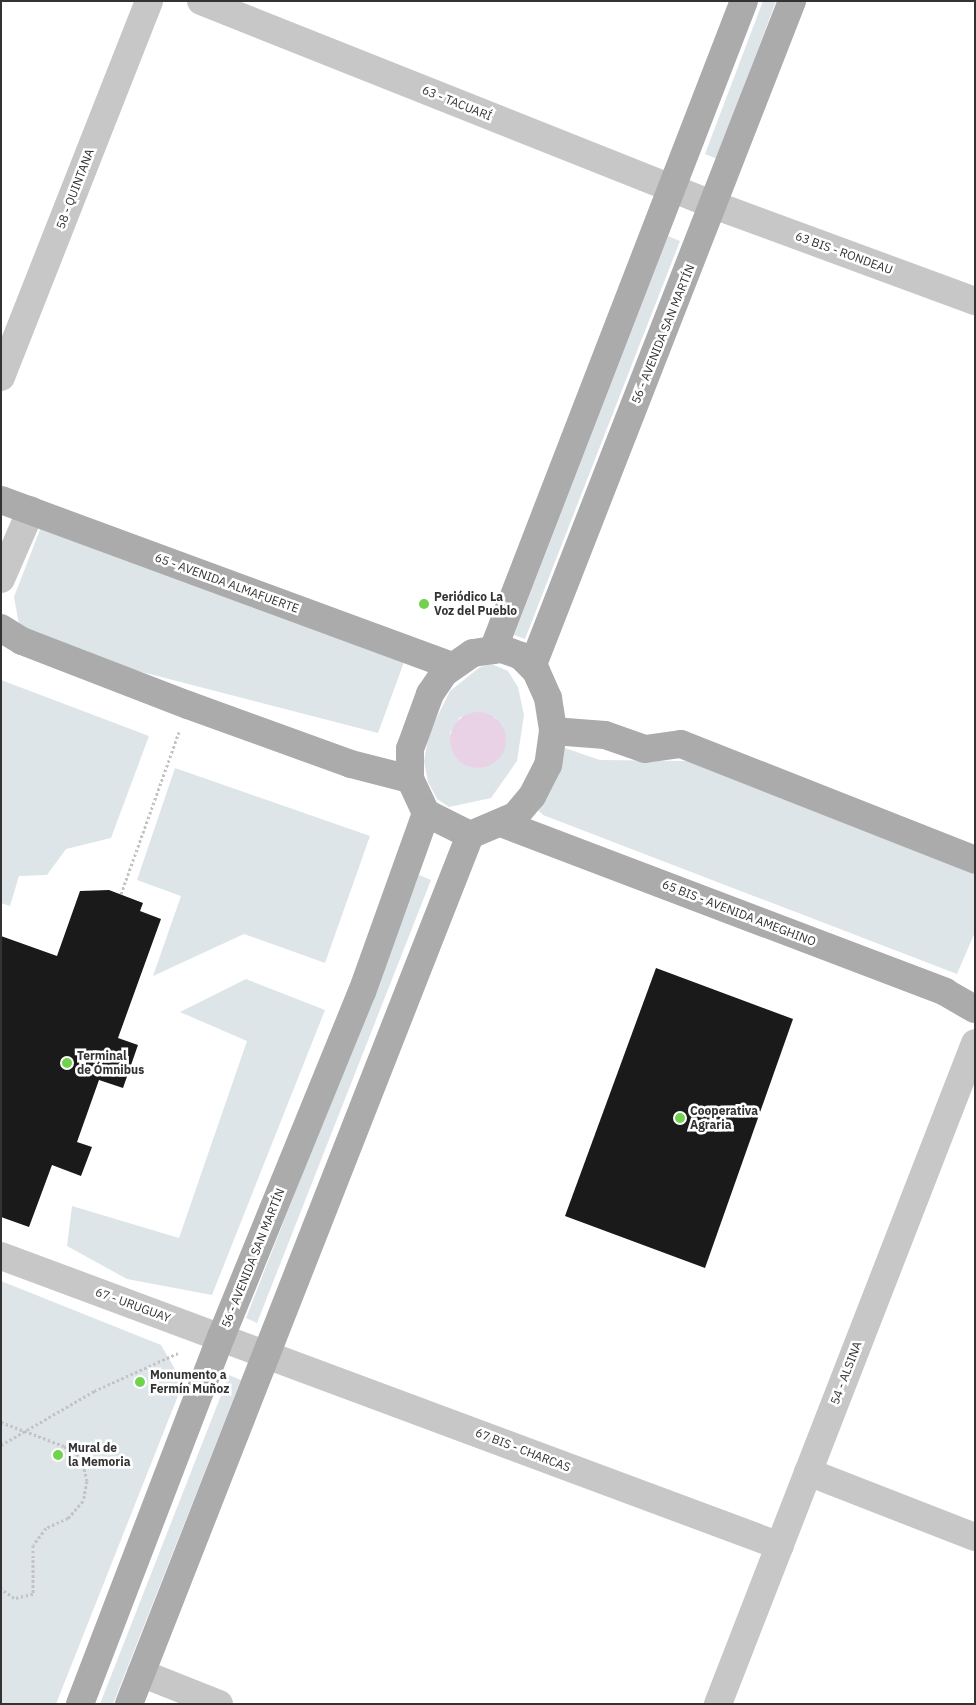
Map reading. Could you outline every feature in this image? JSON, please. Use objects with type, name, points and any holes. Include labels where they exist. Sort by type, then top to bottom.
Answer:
[{"type":"main road","points":[[493,650],[744,1]]},
{"type":"main road","name":"56 - AVENIDA SAN MARTÍN","points":[[532,667],[714,205],[792,1]]},
{"type":"main road","name":"65 - AVENIDA ALMAFUERTE","points":[[1,500],[452,666]]},
{"type":"main road","points":[[1,628],[22,641],[188,705],[351,764],[410,779]]},
{"type":"main road","points":[[128,1704],[470,835],[515,816],[532,796],[548,765],[553,731],[548,698],[532,667],[521,656],[493,650],[473,652],[452,666],[430,694],[410,749],[410,779],[426,812],[470,835]]},
{"type":"main road","points":[[553,731],[605,735],[646,749],[681,744],[975,860]]},
{"type":"main road","name":"56 - AVENIDA SAN MARTÍN","points":[[80,1704],[221,1337],[362,992],[426,812]]},
{"type":"main road","name":"65 BIS - AVENIDA AMEGHINO","points":[[501,822],[945,992],[975,1009]]},
{"type":"street","name":"58 - QUINTANA","points":[[1,377],[149,1]]},
{"type":"street","name":"63 - TACUARÍ","points":[[201,1],[714,205]]},
{"type":"street","name":"63 BIS - RONDEAU","points":[[714,205],[975,301]]},
{"type":"street","points":[[1,579],[31,510]]},
{"type":"street","name":"54 - ALSINA","points":[[718,1704],[975,1043]]},
{"type":"street","name":"67 - URUGUAY","points":[[1,1256],[266,1354]]},
{"type":"street","name":"67 BIS - CHARCAS","points":[[266,1354],[780,1546]]},
{"type":"street","points":[[808,1472],[975,1537]]},
{"type":"street","points":[[141,1673],[219,1704]]},
{"type":"path","points":[[121,894],[188,705]]},
{"type":"path","points":[[1,1445],[94,1391],[221,1337]]},
{"type":"path","points":[[1,1422],[64,1446],[82,1459],[87,1481],[84,1501],[68,1518],[46,1528],[33,1544],[33,1594],[14,1598],[1,1590]]},
{"type":"shaded area","points":[[763,1],[776,1],[717,159],[705,154]]},
{"type":"shaded area","points":[[668,236],[680,241],[525,639],[514,635]]},
{"type":"shaded area","points":[[41,527],[404,662],[378,733],[22,641],[14,597]]},
{"type":"shaded area","points":[[492,664],[508,671],[518,687],[524,715],[517,761],[491,798],[449,807],[437,799],[428,782],[424,761],[429,733],[450,691],[480,667]],"holes":[[[460,717],[495,717],[506,743],[457,759],[450,733]]]},
{"type":"shaded area","points":[[1,680],[149,736],[111,838],[66,849],[47,875],[19,876],[10,906],[1,903]]},
{"type":"shaded area","points":[[473,712],[483,712],[498,720],[504,729],[506,740],[504,751],[498,760],[483,768],[473,768],[462,763],[455,756],[450,745],[450,735],[455,724],[462,717]]},
{"type":"shaded area","points":[[553,744],[600,760],[688,761],[975,874],[975,932],[957,974],[543,815],[532,804]]},
{"type":"shaded area","points":[[175,768],[370,836],[325,963],[244,934],[153,976],[181,896],[137,880]]},
{"type":"shaded area","points":[[419,875],[431,880],[257,1323],[246,1318]]},
{"type":"shaded area","points":[[246,979],[325,1010],[212,1295],[127,1279],[67,1246],[72,1206],[179,1238],[247,1041],[180,1012]]},
{"type":"shaded area","points":[[1,1281],[161,1345],[183,1383],[56,1704],[1,1704]]},
{"type":"shaded area","points":[[229,1375],[241,1380],[113,1704],[100,1704]]},
{"type":"building","name":"Terminal de Ómnibus","points":[[109,890],[143,903],[140,911],[161,919],[118,1038],[138,1045],[123,1088],[99,1080],[77,1142],[92,1147],[81,1176],[52,1165],[29,1227],[1,1217],[1,936],[57,956],[80,891]]},
{"type":"building","name":"Cooperativa Agraria","points":[[656,968],[793,1019],[705,1268],[565,1216]]},
{"type":"place","name":"Periódico La Voz del Pueblo","points":[[424,604]]},
{"type":"place","name":"Terminal de Ómnibus","points":[[67,1063]]},
{"type":"place","name":"Cooperativa Agraria","points":[[680,1118]]},
{"type":"place","name":"Monumento a Fermín Muñoz","points":[[140,1382]]},
{"type":"place","name":"Mural de la Memoria","points":[[58,1455]]}]
